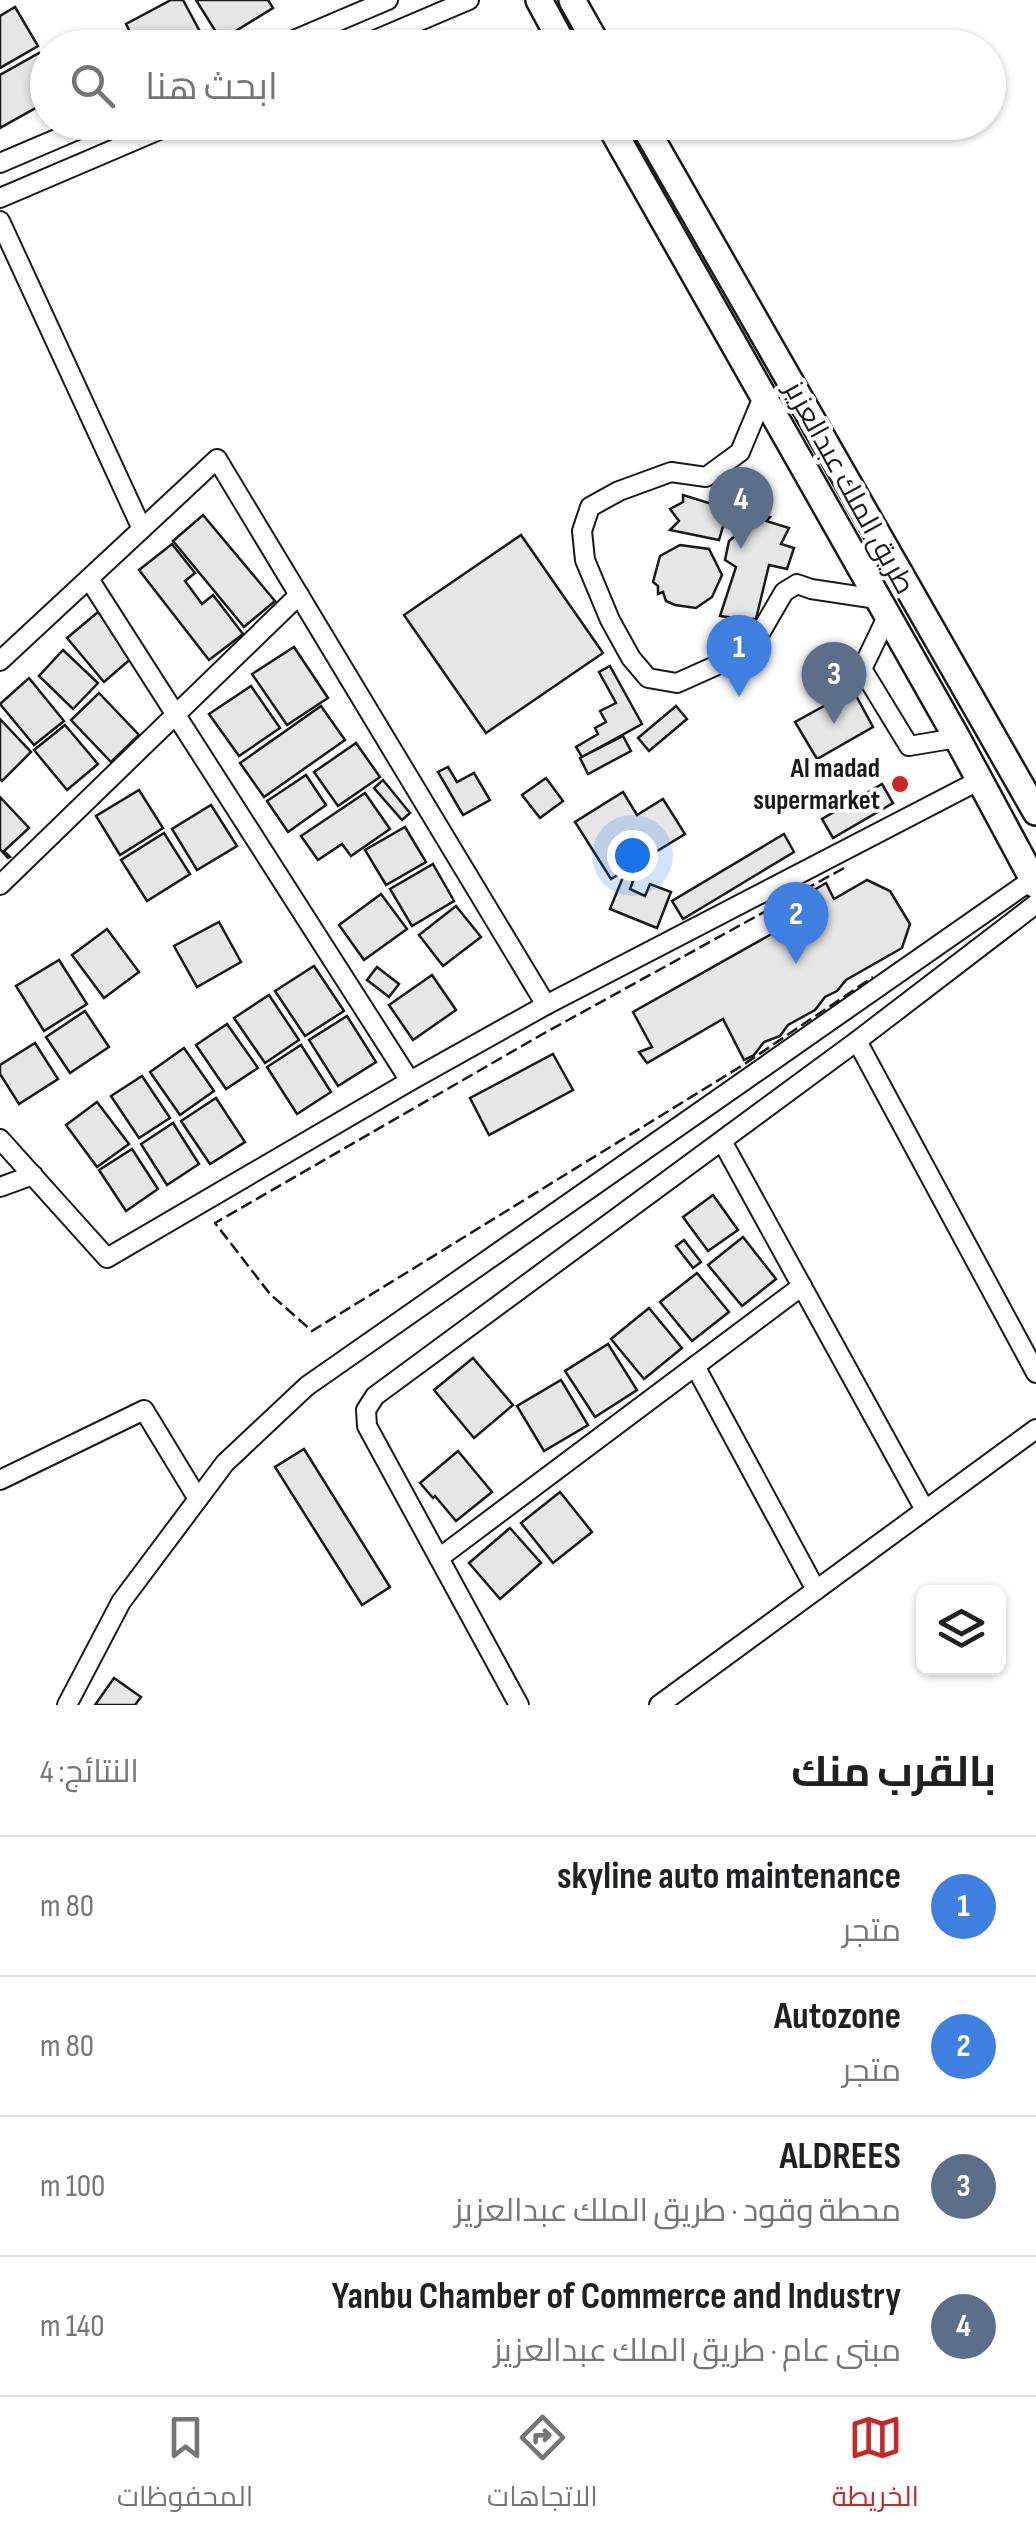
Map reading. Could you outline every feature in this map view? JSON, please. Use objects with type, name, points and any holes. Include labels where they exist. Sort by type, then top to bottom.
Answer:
[{"type":"highway","points":[[572,0],[589,30]]},
{"type":"highway","points":[[539,1],[555,30]]},
{"type":"highway","name":"طريق الملك عبدالعزيز","points":[[618,140],[957,738],[1035,890]]},
{"type":"highway","name":"طريق الملك عبدالعزيز","points":[[652,140],[1036,812]]},
{"type":"street","points":[[317,30],[388,0]]},
{"type":"street","points":[[398,30],[469,0]]},
{"type":"street","points":[[0,163],[54,140]]},
{"type":"street","points":[[0,198],[136,140]]},
{"type":"street","points":[[0,221],[142,529]]},
{"type":"street","points":[[762,397],[740,452],[706,477],[671,472],[619,491],[590,507],[582,531],[584,560],[630,658],[648,678],[677,683],[733,658],[755,642],[784,592],[797,584],[882,608],[862,669],[874,692],[908,746],[957,738]]},
{"type":"street","points":[[0,661],[217,459],[546,1005]]},
{"type":"street","points":[[89,578],[410,1082]]},
{"type":"street","points":[[0,886],[300,596]]},
{"type":"street","points":[[0,1139],[107,1258],[546,1005],[978,781]]},
{"type":"street","points":[[520,1705],[367,1426],[366,1410],[375,1396],[857,1041],[1035,890]]},
{"type":"street","points":[[67,1705],[121,1602],[224,1463],[308,1386],[1035,890]]},
{"type":"street","points":[[857,1041],[1036,1373]]},
{"type":"street","points":[[722,1140],[925,1510]]},
{"type":"street","points":[[0,1187],[32,1176]]},
{"type":"street","points":[[440,1558],[802,1286]]},
{"type":"street","points":[[696,1366],[816,1590]]},
{"type":"street","points":[[0,1480],[144,1410],[198,1499]]},
{"type":"street","points":[[658,1705],[1036,1429]]},
{"type":"building","points":[[171,0],[183,0],[199,30],[129,30],[126,24]]},
{"type":"building","points":[[196,0],[268,0],[273,8],[237,30],[215,30]]},
{"type":"building","points":[[15,7],[30,32],[30,51],[0,68],[0,16]]},
{"type":"building","points":[[30,58],[30,111],[0,128],[0,75]]},
{"type":"building","points":[[683,495],[728,509],[719,540],[670,530],[679,521],[670,509],[683,502]]},
{"type":"building","points":[[751,511],[770,517],[766,521],[789,528],[781,544],[794,548],[787,569],[769,565],[756,619],[748,619],[741,630],[734,618],[720,616],[736,567],[725,560],[729,541],[746,527]]},
{"type":"building","points":[[203,515],[275,601],[244,627],[173,541]]},
{"type":"building","points":[[521,535],[603,653],[486,733],[404,615]]},
{"type":"building","points":[[172,544],[195,573],[185,581],[202,604],[213,595],[243,634],[209,660],[139,570]]},
{"type":"building","points":[[680,545],[709,549],[722,575],[712,597],[696,608],[666,601],[653,582],[660,556]]},
{"type":"building","points":[[98,612],[134,656],[104,682],[67,638]]},
{"type":"building","points":[[294,647],[328,698],[287,725],[252,674]]},
{"type":"building","points":[[63,650],[98,683],[73,709],[39,676]]},
{"type":"building","points":[[610,666],[642,724],[582,757],[576,747],[598,734],[595,728],[606,722],[600,711],[616,703],[599,672]]},
{"type":"building","points":[[29,678],[64,721],[34,745],[0,704]]},
{"type":"building","points":[[251,686],[280,728],[239,756],[209,714]]},
{"type":"building","points":[[853,690],[873,727],[817,759],[795,722]]},
{"type":"building","points":[[99,693],[139,735],[111,762],[71,720]]},
{"type":"building","points":[[321,706],[345,740],[264,797],[240,763]]},
{"type":"building","points":[[676,706],[687,719],[649,751],[638,738]]},
{"type":"building","points":[[0,719],[31,752],[2,781],[0,779]]},
{"type":"building","points":[[65,725],[98,764],[67,790],[34,750]]},
{"type":"building","points":[[623,736],[631,751],[588,774],[580,758]]},
{"type":"building","points":[[356,743],[380,777],[338,806],[314,772]]},
{"type":"building","points":[[448,767],[457,782],[474,773],[490,800],[463,815],[438,772]]},
{"type":"building","points":[[306,775],[326,805],[288,832],[267,801]]},
{"type":"building","points":[[546,778],[563,801],[540,818],[522,795]]},
{"type":"building","points":[[383,780],[410,813],[402,820],[374,788]]},
{"type":"building","points":[[882,784],[893,803],[833,838],[822,819]]},
{"type":"building","points":[[139,790],[163,828],[120,855],[96,816]]},
{"type":"building","points":[[623,792],[637,815],[663,799],[685,834],[611,879],[575,822]]},
{"type":"building","points":[[365,793],[390,829],[351,856],[342,844],[318,860],[301,836]]},
{"type":"building","points":[[0,797],[29,828],[4,851],[8,858],[0,849]]},
{"type":"building","points":[[211,805],[237,846],[197,870],[172,829]]},
{"type":"building","points":[[405,827],[426,862],[386,885],[365,850]]},
{"type":"building","points":[[164,833],[190,874],[147,901],[121,860]]},
{"type":"building","points":[[784,834],[794,852],[683,919],[672,901]]},
{"type":"building","points":[[433,864],[454,901],[412,926],[390,889]]},
{"type":"building","points":[[625,872],[635,876],[630,889],[645,896],[650,884],[671,892],[657,928],[610,909]]},
{"type":"building","points":[[867,880],[890,891],[910,924],[902,948],[846,980],[815,1010],[788,1025],[780,1036],[764,1042],[744,1060],[723,1019],[647,1063],[639,1052],[652,1047],[633,1012],[807,914],[799,899],[826,883],[834,899]]},
{"type":"building","points":[[381,894],[407,929],[364,960],[339,925]]},
{"type":"building","points":[[456,906],[481,937],[443,966],[419,935]]},
{"type":"building","points":[[219,922],[241,962],[197,987],[174,946]]},
{"type":"building","points":[[107,929],[139,972],[104,998],[72,955]]},
{"type":"building","points":[[59,960],[87,1004],[44,1031],[16,986]]},
{"type":"building","points":[[314,966],[344,1011],[305,1036],[275,991]]},
{"type":"building","points":[[377,967],[399,984],[389,997],[367,980]]},
{"type":"building","points":[[432,975],[456,1010],[413,1040],[389,1005]]},
{"type":"building","points":[[269,995],[299,1040],[265,1063],[234,1018]]},
{"type":"building","points":[[85,1011],[109,1047],[70,1073],[46,1037]]},
{"type":"building","points":[[347,1016],[376,1062],[338,1086],[309,1040]]},
{"type":"building","points":[[227,1024],[258,1068],[226,1089],[196,1045]]},
{"type":"building","points":[[35,1043],[58,1079],[19,1104],[0,1074],[0,1065]]},
{"type":"building","points":[[301,1045],[331,1092],[297,1114],[267,1067]]},
{"type":"building","points":[[184,1048],[214,1091],[180,1115],[150,1072]]},
{"type":"building","points":[[553,1054],[573,1090],[489,1135],[470,1098]]},
{"type":"building","points":[[142,1076],[170,1118],[139,1138],[111,1096]]},
{"type":"building","points":[[216,1098],[245,1142],[210,1164],[181,1121]]},
{"type":"building","points":[[97,1102],[129,1144],[97,1167],[66,1125]]},
{"type":"building","points":[[173,1123],[199,1164],[167,1185],[141,1144]]},
{"type":"building","points":[[132,1149],[158,1189],[126,1211],[99,1170]]},
{"type":"building","points":[[713,1195],[738,1230],[708,1251],[683,1217]]},
{"type":"building","points":[[743,1237],[776,1279],[742,1306],[708,1265]]},
{"type":"building","points":[[684,1240],[701,1262],[693,1268],[676,1246]]},
{"type":"building","points":[[697,1273],[729,1312],[692,1341],[660,1302]]},
{"type":"building","points":[[649,1308],[682,1348],[644,1379],[611,1339]]},
{"type":"building","points":[[608,1344],[637,1390],[595,1417],[565,1371]]},
{"type":"building","points":[[473,1358],[513,1405],[474,1438],[434,1390]]},
{"type":"building","points":[[561,1380],[588,1425],[544,1451],[517,1406]]},
{"type":"building","points":[[304,1449],[390,1587],[362,1605],[275,1467]]},
{"type":"building","points":[[458,1451],[492,1492],[456,1521],[420,1483]]},
{"type":"building","points":[[560,1492],[592,1532],[553,1563],[521,1523]]},
{"type":"building","points":[[510,1528],[541,1563],[500,1599],[469,1563]]},
{"type":"building","points":[[114,1678],[141,1697],[135,1705],[95,1705]]},
{"type":"fence","points":[[844,868],[541,1035],[215,1223],[270,1294],[312,1331],[743,1065],[873,977]]},
{"type":"place","name":"Yanbu Chamber of Commerce and Industry","points":[[741,549]]},
{"type":"place","name":"skyline auto maintenance","points":[[739,697]]},
{"type":"place","name":"ALDREES","points":[[834,724]]},
{"type":"place","name":"Al madad supermarket","points":[[900,784]]},
{"type":"place","name":"Autozone","points":[[796,964]]}]
